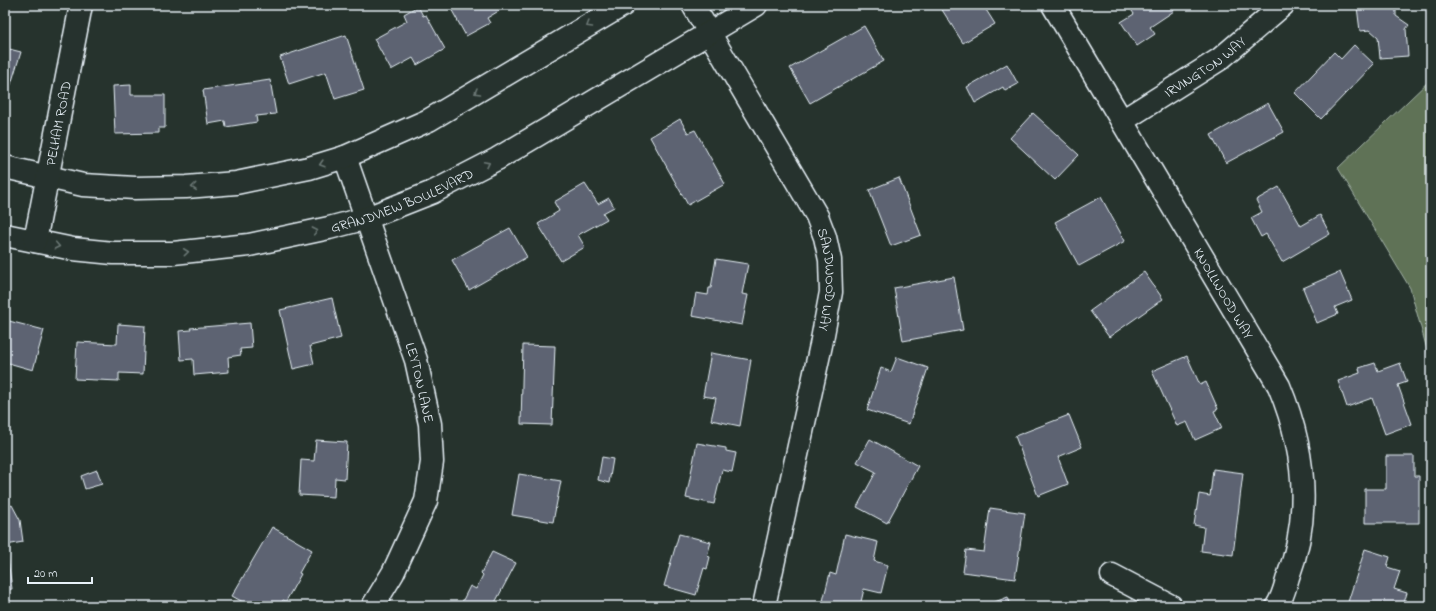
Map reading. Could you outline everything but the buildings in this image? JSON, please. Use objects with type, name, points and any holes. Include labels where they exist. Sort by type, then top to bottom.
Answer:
[{"type":"street","name":"PELHAM ROAD","points":[[35,241],[81,5]]},
{"type":"street","points":[[5,167],[83,185],[135,188],[186,187],[236,183],[309,168],[345,157],[429,120],[622,5]]},
{"type":"street","name":"SANDWOOD WAY","points":[[693,5],[817,216],[825,237],[830,260],[830,292],[821,344],[764,606]]},
{"type":"street","name":"GRANDVIEW BOULEVARD","points":[[5,235],[73,249],[113,253],[173,253],[249,244],[329,228],[367,218],[433,192],[497,159],[756,5]]},
{"type":"street","name":"KNOLLWOOD WAY","points":[[1053,5],[1279,386],[1291,416],[1299,447],[1303,485],[1301,522],[1294,560],[1277,606]]},
{"type":"street","name":"IRVINGTON WAY","points":[[1122,121],[1220,59],[1283,5]]},
{"type":"street","name":"LEYTON LANE","points":[[345,157],[416,360],[430,424],[432,462],[426,501],[393,573],[373,606]]},
{"type":"street","points":[[1112,575],[1171,606]]},
{"type":"green space","points":[[1431,79],[1431,364],[1410,288],[1338,168]]}]
